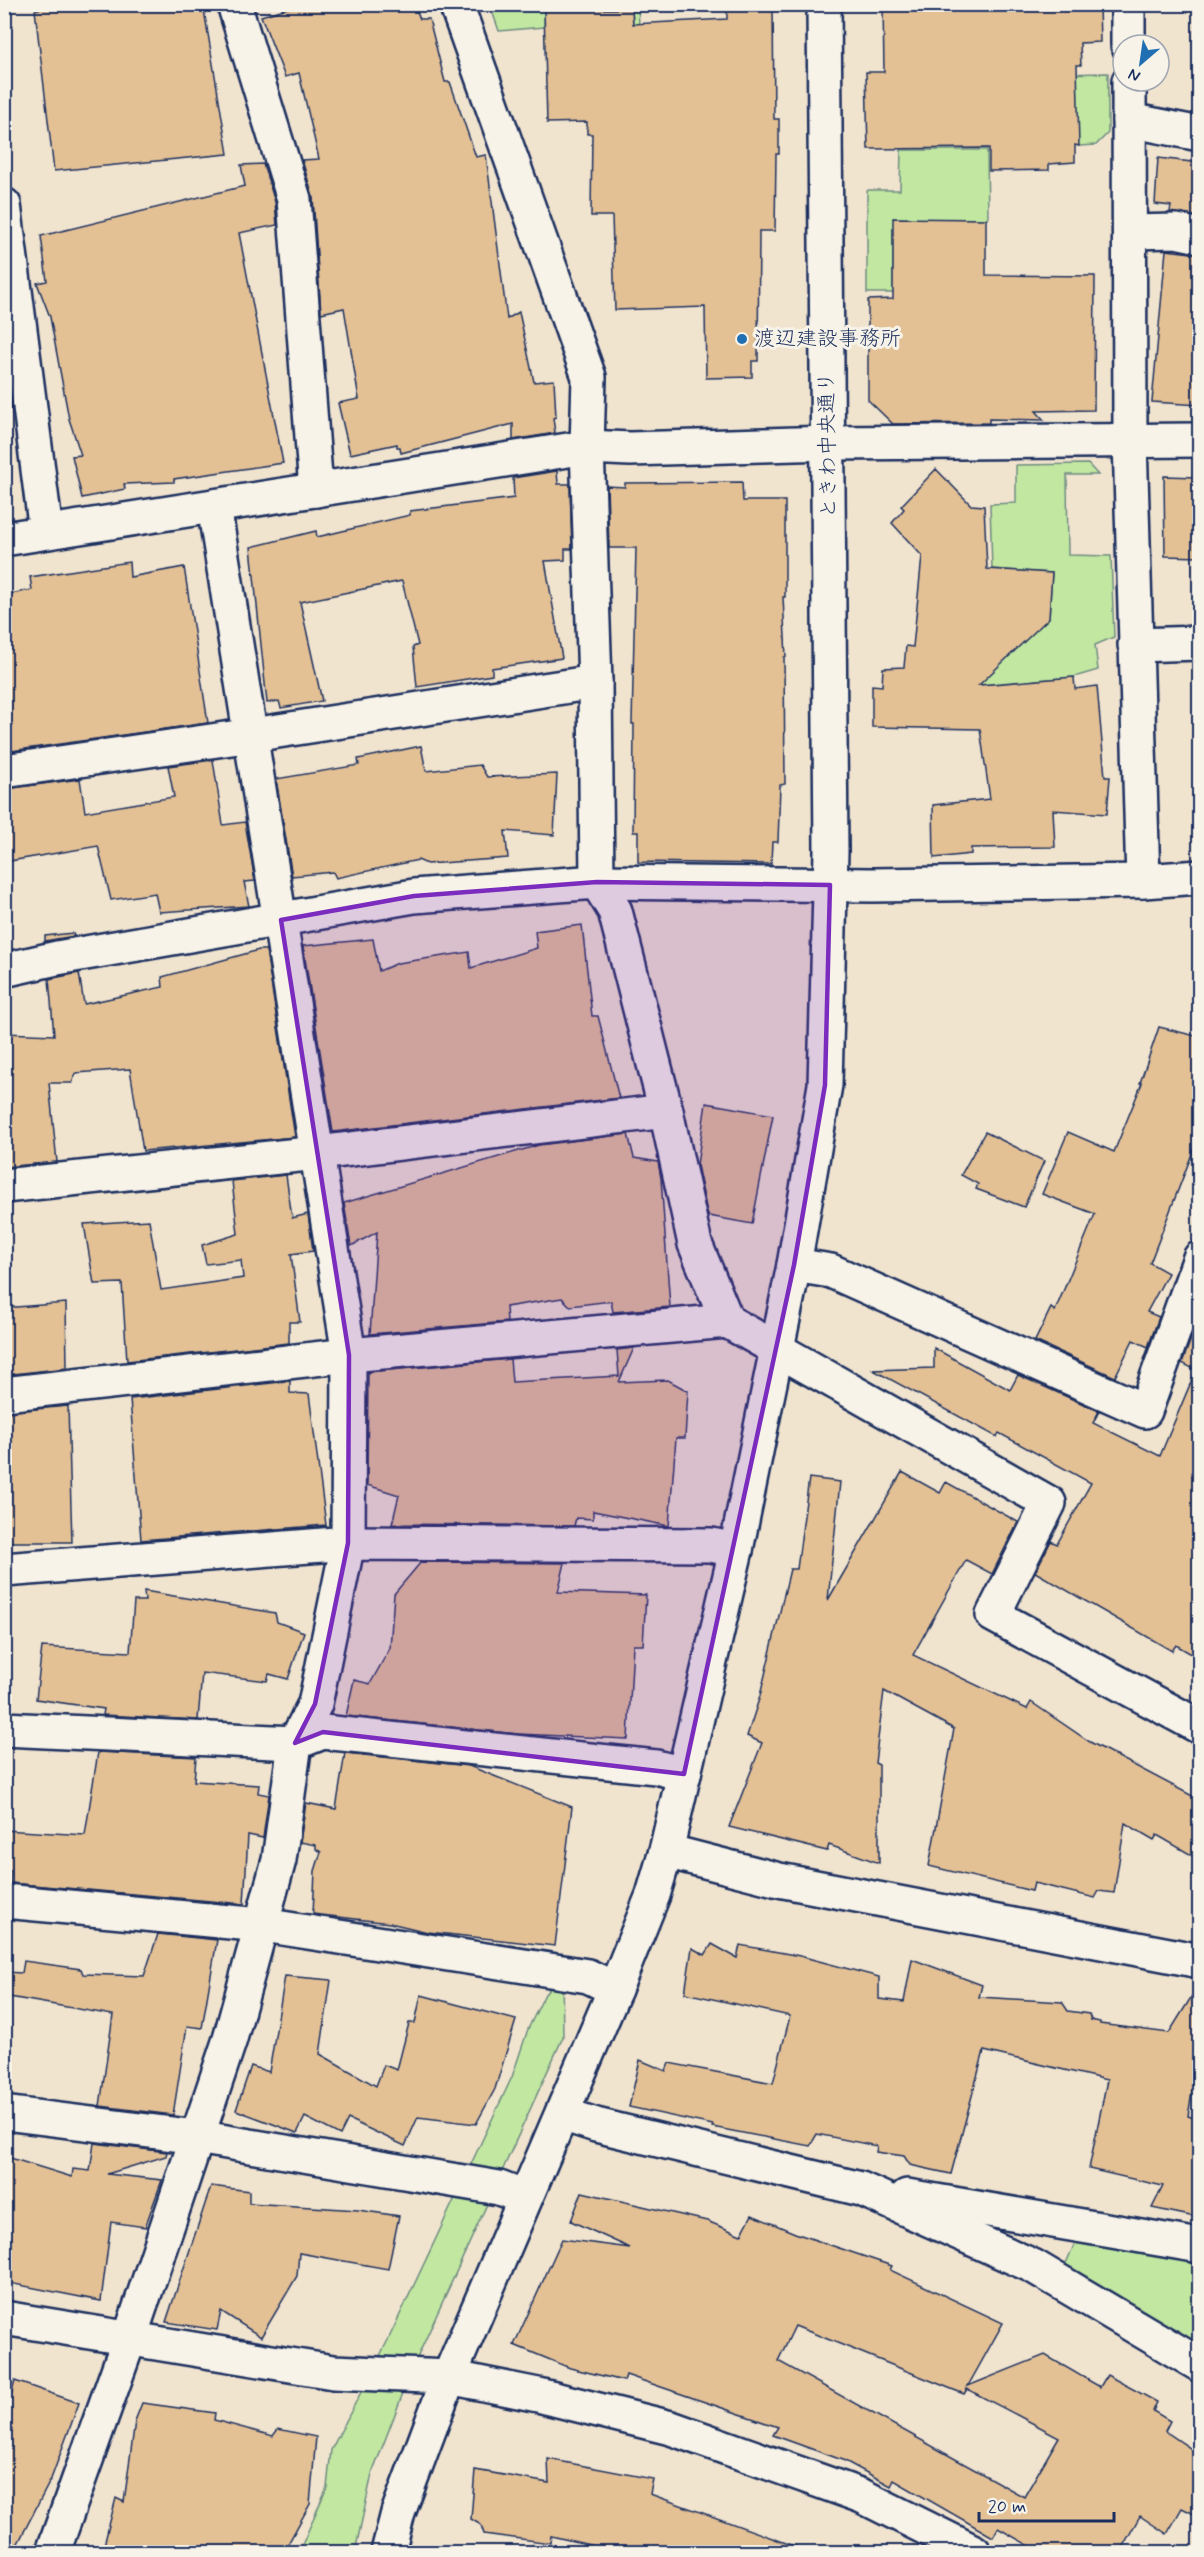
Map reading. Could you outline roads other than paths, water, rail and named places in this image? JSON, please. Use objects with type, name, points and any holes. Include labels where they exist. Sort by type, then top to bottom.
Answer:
[{"type":"street","points":[[234,4],[294,199],[316,490]]},
{"type":"street","points":[[456,4],[589,377],[587,447],[595,682],[597,882],[615,911],[666,1111],[695,1244],[727,1321]]},
{"type":"street","name":"ときわ中央通り","points":[[388,2553],[398,2513],[449,2377],[615,1989],[652,1895],[666,1851],[736,1550],[794,1265],[825,1085],[830,885],[829,443],[824,4]]},
{"type":"street","points":[[1128,4],[1128,33]]},
{"type":"street","points":[[1128,93],[1130,440],[1143,881]]},
{"type":"street","points":[[1129,120],[1200,134]]},
{"type":"street","points":[[4,205],[46,532]]},
{"type":"street","points":[[1130,232],[1176,231],[1200,236]]},
{"type":"street","points":[[4,539],[587,447],[630,449],[829,443],[1200,440]]},
{"type":"street","points":[[53,2553],[130,2337],[231,2039],[279,1860],[295,1743],[315,1704],[348,1543],[349,1355],[214,506]]},
{"type":"street","points":[[1135,645],[1200,643]]},
{"type":"street","points":[[4,771],[595,682]]},
{"type":"street","points":[[4,970],[57,958],[414,896],[597,882],[830,885],[1143,881],[1200,877]]},
{"type":"street","points":[[4,1186],[318,1153],[666,1111]]},
{"type":"street","points":[[794,1265],[831,1271],[1145,1411],[1200,1258]]},
{"type":"street","points":[[4,1394],[349,1355],[727,1321],[1049,1503],[993,1615],[1200,1727]]},
{"type":"street","points":[[4,1570],[348,1543],[711,1545],[736,1550]]},
{"type":"street","points":[[4,1729],[295,1743],[323,1732],[656,1767],[684,1774]]},
{"type":"street","points":[[666,1851],[779,1881],[1200,1961]]},
{"type":"street","points":[[4,1901],[263,1925],[588,1976],[615,1989]]},
{"type":"street","points":[[4,2113],[197,2137],[499,2188],[525,2198]]},
{"type":"street","points":[[562,2114],[597,2125],[861,2189],[1200,2246]]},
{"type":"street","points":[[861,2189],[1034,2266],[1200,2365]]},
{"type":"street","points":[[4,2318],[333,2372],[449,2377],[538,2395],[671,2428],[862,2496],[974,2553]]},
{"type":"place","name":"渡辺建設事務所","points":[[742,339]]}]
